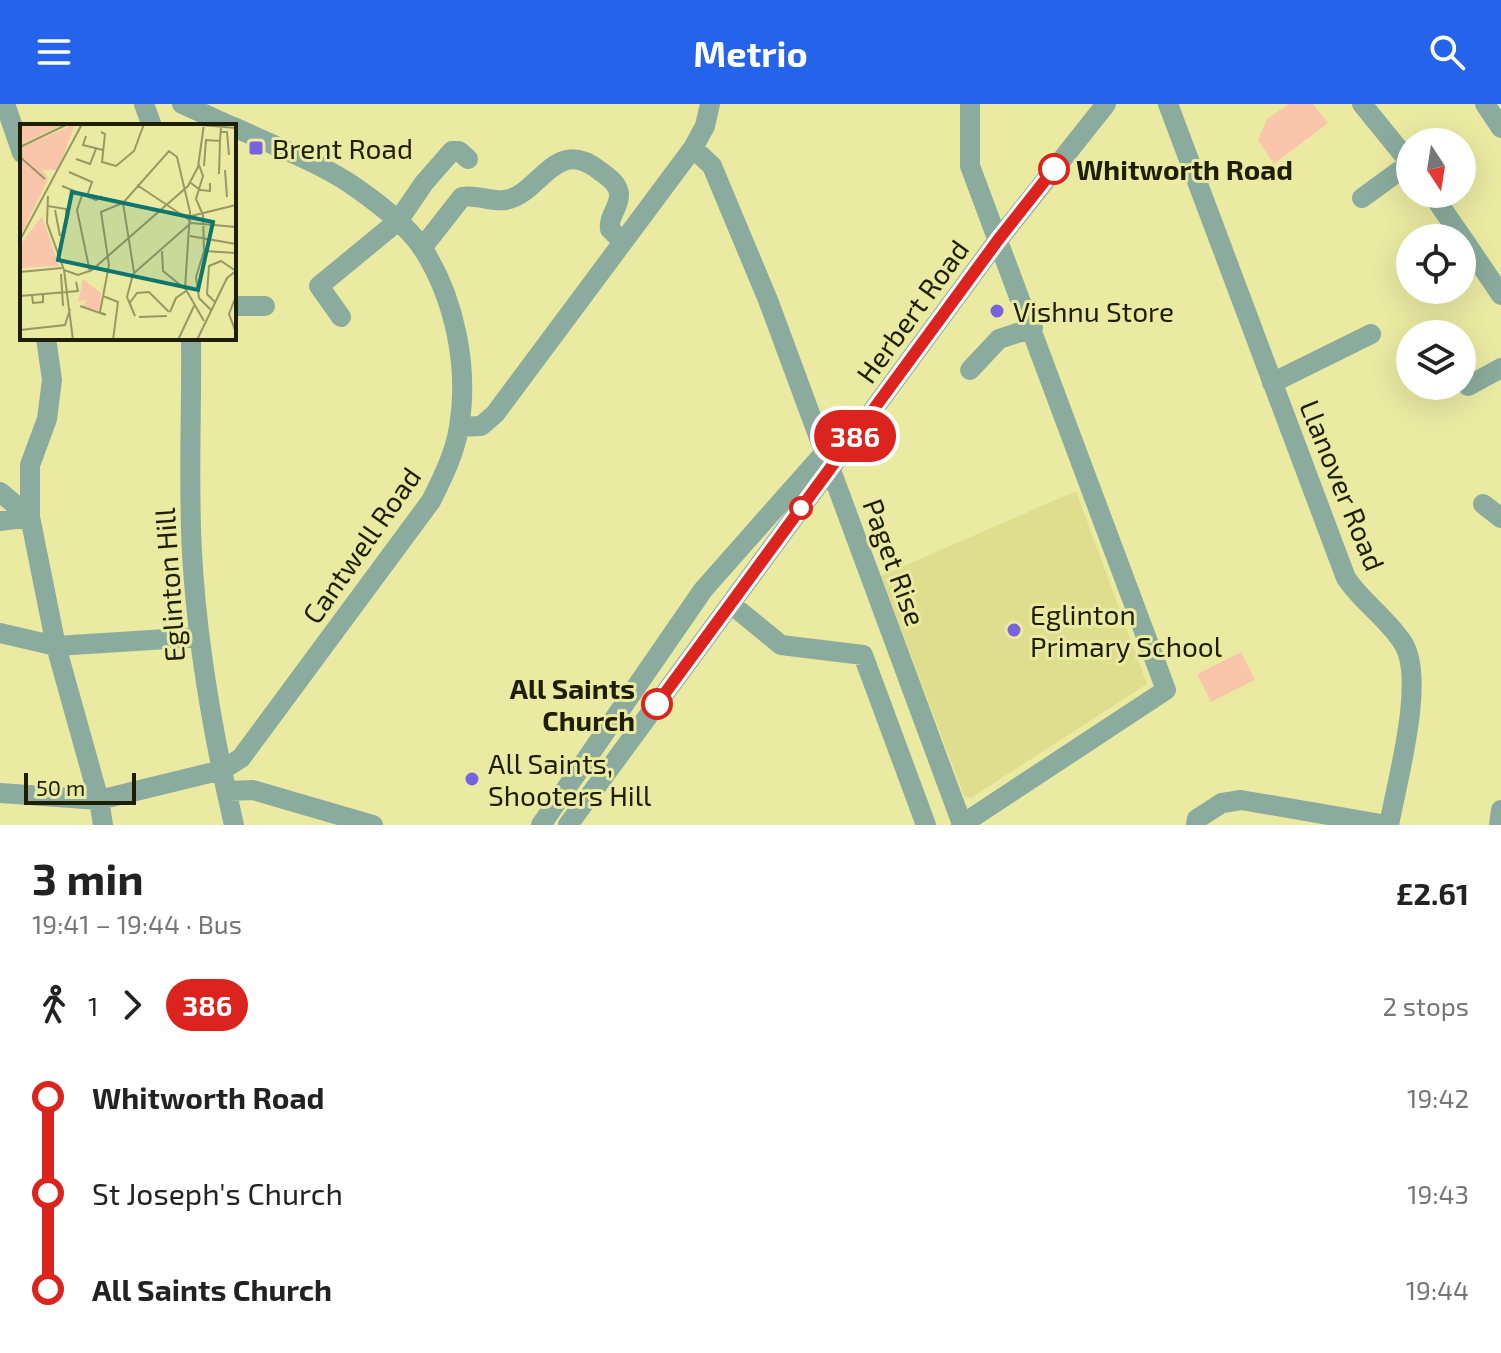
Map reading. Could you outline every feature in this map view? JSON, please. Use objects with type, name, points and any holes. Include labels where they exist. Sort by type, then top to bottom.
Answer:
[{"type":"street","points":[[5,104],[20,147]]},
{"type":"street","points":[[144,104],[151,124]]},
{"type":"street","points":[[182,104],[225,124]]},
{"type":"street","points":[[236,129],[324,169],[353,186],[398,221],[422,248],[450,308],[459,347],[462,391],[459,427],[481,426],[495,414],[693,148],[705,126],[710,104]]},
{"type":"street","points":[[961,824],[1166,690],[970,166],[970,104]]},
{"type":"street","name":"Herbert Road","points":[[568,825],[731,604],[828,459],[1106,104]]},
{"type":"street","name":"Llanover Road","points":[[1168,104],[1346,578],[1355,592],[1394,629],[1409,653],[1413,680],[1411,703],[1388,825]]},
{"type":"street","points":[[1362,104],[1396,146]]},
{"type":"street","points":[[1485,104],[1501,128]]},
{"type":"street","name":"Paget Rise","points":[[693,148],[712,166],[768,300],[961,824]]},
{"type":"street","points":[[341,317],[319,286],[398,221],[424,183],[452,151],[459,151],[468,159]]},
{"type":"street","points":[[422,248],[462,197],[475,195],[506,200],[521,193],[550,166],[579,160],[592,165],[614,182],[619,194],[617,206],[609,219],[610,229],[622,241]]},
{"type":"street","points":[[1362,198],[1396,174]]},
{"type":"street","points":[[1476,262],[1500,293]]},
{"type":"street","points":[[236,306],[265,306]]},
{"type":"street","points":[[970,370],[999,339],[1033,328]]},
{"type":"street","name":"Llanover Road","points":[[1272,383],[1371,334]]},
{"type":"street","points":[[46,340],[52,380],[47,419],[30,465],[30,517],[56,646],[99,800],[103,825]]},
{"type":"street","name":"Eglinton Hill","points":[[191,340],[190,495],[199,637],[234,825]]},
{"type":"street","points":[[1476,382],[1501,368]]},
{"type":"street","name":"Cantwell Road","points":[[222,770],[241,758],[431,501],[448,468],[459,427]]},
{"type":"street","name":"Herbert Road","points":[[541,825],[703,590],[828,459]]},
{"type":"street","points":[[0,492],[30,517]]},
{"type":"street","points":[[1483,504],[1501,518]]},
{"type":"street","points":[[0,521],[30,517]]},
{"type":"street","points":[[731,604],[781,645],[863,655],[926,825]]},
{"type":"street","points":[[0,633],[56,646],[199,637]]},
{"type":"street","points":[[0,793],[99,800],[222,770]]},
{"type":"street","points":[[227,791],[253,790],[373,825]]},
{"type":"street","points":[[1196,825],[1197,819],[1231,800],[1342,821],[1388,825]]},
{"type":"street","points":[[1499,825],[1501,810]]},
{"type":"shaded area","points":[[1289,104],[1313,104],[1328,123],[1274,164],[1258,140],[1267,119]]},
{"type":"shaded area","name":"Eglinton Primary School","points":[[1076,491],[1147,684],[971,798],[964,796],[881,576]]},
{"type":"shaded area","points":[[1241,652],[1255,680],[1211,702],[1197,674]]},
{"type":"bus line","name":"386","points":[[657,704],[998,240],[1054,169]]},
{"type":"place","name":"Brent Road","points":[[256,148]]},
{"type":"place","name":"Whitworth Road","points":[[1054,169]]},
{"type":"place","name":"Vishnu Store","points":[[997,311]]},
{"type":"place","name":"Eglinton Primary School","points":[[1014,630]]},
{"type":"place","name":"All Saints Church","points":[[657,704]]},
{"type":"place","name":"All Saints, Shooters Hill","points":[[472,779]]}]
